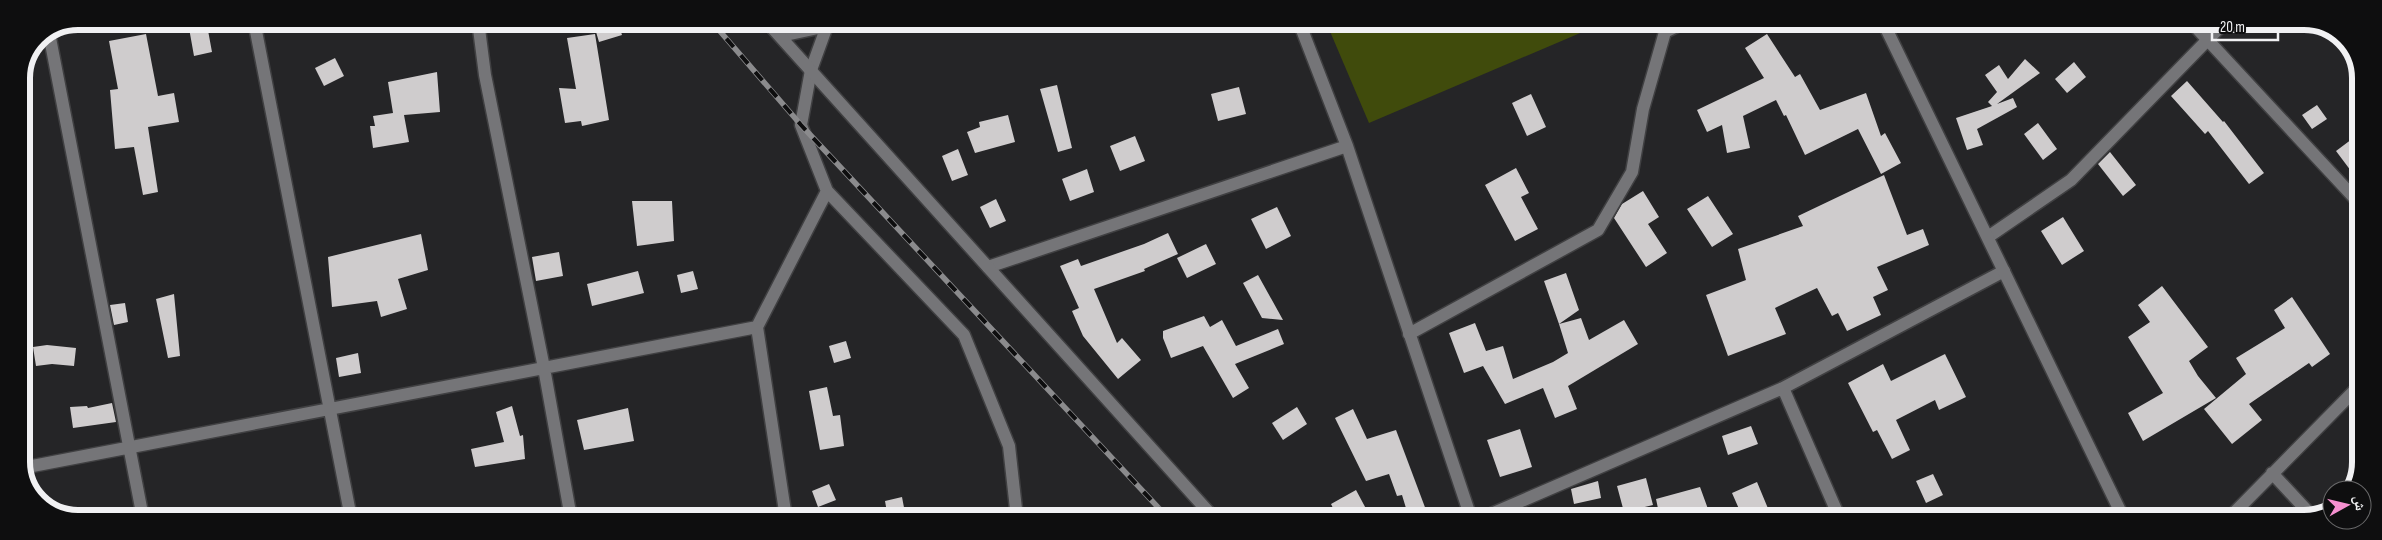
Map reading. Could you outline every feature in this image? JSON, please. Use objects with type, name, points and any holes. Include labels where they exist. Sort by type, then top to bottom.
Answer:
[{"type":"street","points":[[256,30],[349,510]]},
{"type":"street","points":[[479,30],[484,75],[544,368],[570,510]]},
{"type":"street","points":[[775,30],[1207,510]]},
{"type":"street","points":[[781,36],[809,30]]},
{"type":"street","points":[[826,30],[811,70],[801,125],[827,191],[964,335],[1009,446],[1017,510]]},
{"type":"street","points":[[1302,30],[1347,146],[1468,510]]},
{"type":"street","points":[[1409,334],[1598,230],[1632,172],[1643,109],[1665,32],[1669,30]]},
{"type":"street","points":[[1887,30],[2120,510]]},
{"type":"street","points":[[2199,30],[2352,195]]},
{"type":"street","points":[[1988,237],[2071,180],[2217,30]]},
{"type":"street","points":[[50,39],[141,510]]},
{"type":"street","points":[[988,267],[1347,146]]},
{"type":"street","points":[[785,510],[757,327],[827,191]]},
{"type":"street","points":[[1501,510],[1783,388],[2004,271]]},
{"type":"street","points":[[30,466],[757,327]]},
{"type":"street","points":[[1783,388],[1836,510]]},
{"type":"street","points":[[2237,510],[2352,393]]},
{"type":"street","points":[[2272,473],[2306,510]]},
{"type":"green space","points":[[1329,30],[1587,30],[1369,123]]},
{"type":"building","points":[[189,30],[208,30],[212,52],[194,56]]},
{"type":"building","points":[[595,30],[620,30],[622,35],[599,42]]},
{"type":"building","points":[[146,34],[158,96],[174,93],[179,122],[148,127],[158,192],[143,195],[134,147],[115,149],[110,90],[118,89],[109,41]]},
{"type":"building","points":[[595,34],[609,120],[582,126],[581,121],[565,123],[559,88],[576,89],[567,38]]},
{"type":"building","points":[[1767,34],[1795,77],[1800,74],[1820,110],[1866,93],[1881,136],[1885,133],[1901,163],[1881,174],[1858,129],[1805,155],[1786,115],[1784,116],[1776,100],[1743,116],[1750,148],[1727,153],[1722,125],[1707,132],[1697,110],[1764,78],[1745,48]]},
{"type":"building","points":[[335,58],[344,76],[324,86],[315,68]]},
{"type":"building","points":[[2025,59],[2040,73],[1997,104],[2013,98],[2017,107],[1977,129],[1983,145],[1967,150],[1956,118],[1992,106],[1988,102],[1997,92],[1985,75],[1999,65],[2008,79]]},
{"type":"building","points":[[2074,62],[2086,77],[2067,93],[2055,79]]},
{"type":"building","points":[[437,72],[440,112],[404,115],[409,142],[373,148],[370,126],[375,126],[373,116],[393,113],[388,82]]},
{"type":"building","points":[[2187,81],[2224,121],[2264,173],[2249,184],[2208,131],[2205,134],[2171,96]]},
{"type":"building","points":[[1057,85],[1072,148],[1058,152],[1040,89]]},
{"type":"building","points":[[1239,87],[1246,114],[1218,121],[1211,94]]},
{"type":"building","points":[[1531,94],[1546,127],[1527,136],[1512,103]]},
{"type":"building","points":[[2317,105],[2327,119],[2312,129],[2302,115]]},
{"type":"building","points":[[1008,115],[1015,142],[975,153],[967,132],[980,127],[979,122]]},
{"type":"building","points":[[2038,123],[2057,149],[2043,160],[2024,134]]},
{"type":"building","points":[[1135,136],[1145,161],[1120,171],[1110,146]]},
{"type":"building","points":[[2352,139],[2352,172],[2336,151]]},
{"type":"building","points":[[958,149],[968,175],[952,181],[942,156]]},
{"type":"building","points":[[2110,152],[2136,185],[2123,196],[2098,164]]},
{"type":"building","points":[[1516,168],[1529,193],[1521,197],[1538,229],[1515,241],[1485,185]]},
{"type":"building","points":[[1087,169],[1094,192],[1070,201],[1062,179]]},
{"type":"building","points":[[1884,175],[1907,235],[1923,229],[1929,245],[1877,267],[1888,290],[1873,297],[1881,315],[1847,331],[1838,313],[1832,316],[1817,288],[1775,308],[1786,334],[1728,356],[1706,295],[1746,280],[1738,249],[1803,226],[1798,216]]},
{"type":"building","points":[[1643,191],[1659,217],[1648,224],[1667,253],[1646,267],[1614,218],[1622,204]]},
{"type":"building","points":[[1708,196],[1733,234],[1712,247],[1687,209]]},
{"type":"building","points":[[996,199],[1006,221],[990,228],[980,207]]},
{"type":"building","points":[[632,201],[672,201],[674,241],[637,246]]},
{"type":"building","points":[[1277,207],[1291,236],[1266,249],[1251,219]]},
{"type":"building","points":[[2063,217],[2084,251],[2062,265],[2041,231]]},
{"type":"building","points":[[1168,233],[1178,254],[1144,269],[1145,271],[1094,289],[1117,343],[1122,338],[1141,360],[1118,379],[1083,336],[1072,311],[1079,308],[1060,266],[1078,259],[1081,266],[1144,244]]},
{"type":"building","points":[[421,234],[428,270],[398,279],[407,309],[381,317],[377,301],[332,307],[328,257]]},
{"type":"building","points":[[1206,244],[1216,264],[1187,278],[1177,258]]},
{"type":"building","points":[[559,252],[563,276],[536,281],[532,257]]},
{"type":"building","points":[[638,271],[644,293],[592,306],[587,284]]},
{"type":"building","points":[[693,271],[698,289],[681,293],[677,275]]},
{"type":"building","points":[[1566,273],[1579,310],[1559,324],[1544,281]]},
{"type":"building","points":[[1258,275],[1283,320],[1262,318],[1243,283]]},
{"type":"building","points":[[2162,286],[2208,347],[2189,361],[2198,376],[2216,398],[2143,441],[2128,413],[2163,393],[2128,337],[2150,322],[2138,305]]},
{"type":"building","points":[[174,294],[180,356],[168,358],[156,299]]},
{"type":"building","points":[[2292,297],[2330,354],[2312,367],[2309,363],[2249,404],[2262,420],[2232,444],[2204,409],[2246,374],[2236,358],[2285,328],[2274,310]]},
{"type":"building","points":[[125,303],[128,322],[114,325],[110,305]]},
{"type":"building","points":[[1204,316],[1210,327],[1222,320],[1236,346],[1278,329],[1284,344],[1235,364],[1249,388],[1233,398],[1203,346],[1171,358],[1163,338],[1163,331]]},
{"type":"building","points":[[1581,318],[1589,340],[1624,320],[1638,344],[1568,386],[1577,409],[1555,418],[1543,388],[1505,404],[1483,366],[1464,373],[1449,333],[1475,323],[1486,351],[1503,346],[1513,379],[1553,362],[1568,353],[1559,324]]},
{"type":"building","points":[[846,341],[851,358],[834,363],[829,346]]},
{"type":"building","points":[[47,345],[76,348],[74,366],[52,364],[36,366],[33,347]]},
{"type":"building","points":[[358,353],[361,373],[339,377],[336,358]]},
{"type":"building","points":[[1945,354],[1966,397],[1939,410],[1935,400],[1896,420],[1910,450],[1892,459],[1877,430],[1873,432],[1848,383],[1883,364],[1891,381]]},
{"type":"building","points":[[827,387],[833,416],[840,415],[844,446],[820,450],[809,391]]},
{"type":"building","points":[[112,403],[116,422],[73,428],[70,407],[87,406],[88,408]]},
{"type":"building","points":[[512,406],[520,436],[523,435],[525,459],[475,467],[471,449],[504,442],[496,412]]},
{"type":"building","points":[[1297,407],[1307,424],[1283,440],[1272,423]]},
{"type":"building","points":[[628,408],[634,441],[584,450],[577,420]]},
{"type":"building","points":[[1353,409],[1367,439],[1396,430],[1426,510],[1407,510],[1402,495],[1397,496],[1389,474],[1366,481],[1335,418]]},
{"type":"building","points":[[1751,426],[1758,444],[1728,455],[1722,436]]},
{"type":"building","points":[[1520,429],[1532,467],[1500,477],[1487,440]]},
{"type":"building","points":[[1933,474],[1943,495],[1926,503],[1916,481]]},
{"type":"building","points":[[1646,478],[1653,505],[1623,510],[1617,486]]},
{"type":"building","points":[[1598,481],[1601,498],[1574,504],[1571,489]]},
{"type":"building","points":[[1757,482],[1769,510],[1739,510],[1732,493]]},
{"type":"building","points":[[829,484],[836,500],[818,507],[812,491]]},
{"type":"building","points":[[1700,487],[1708,509],[1658,510],[1656,499]]},
{"type":"building","points":[[1356,490],[1367,510],[1334,510],[1331,504]]},
{"type":"building","points":[[902,497],[904,510],[887,510],[885,501]]},
{"type":"railway","points":[[719,30],[801,125],[1161,510]]}]
